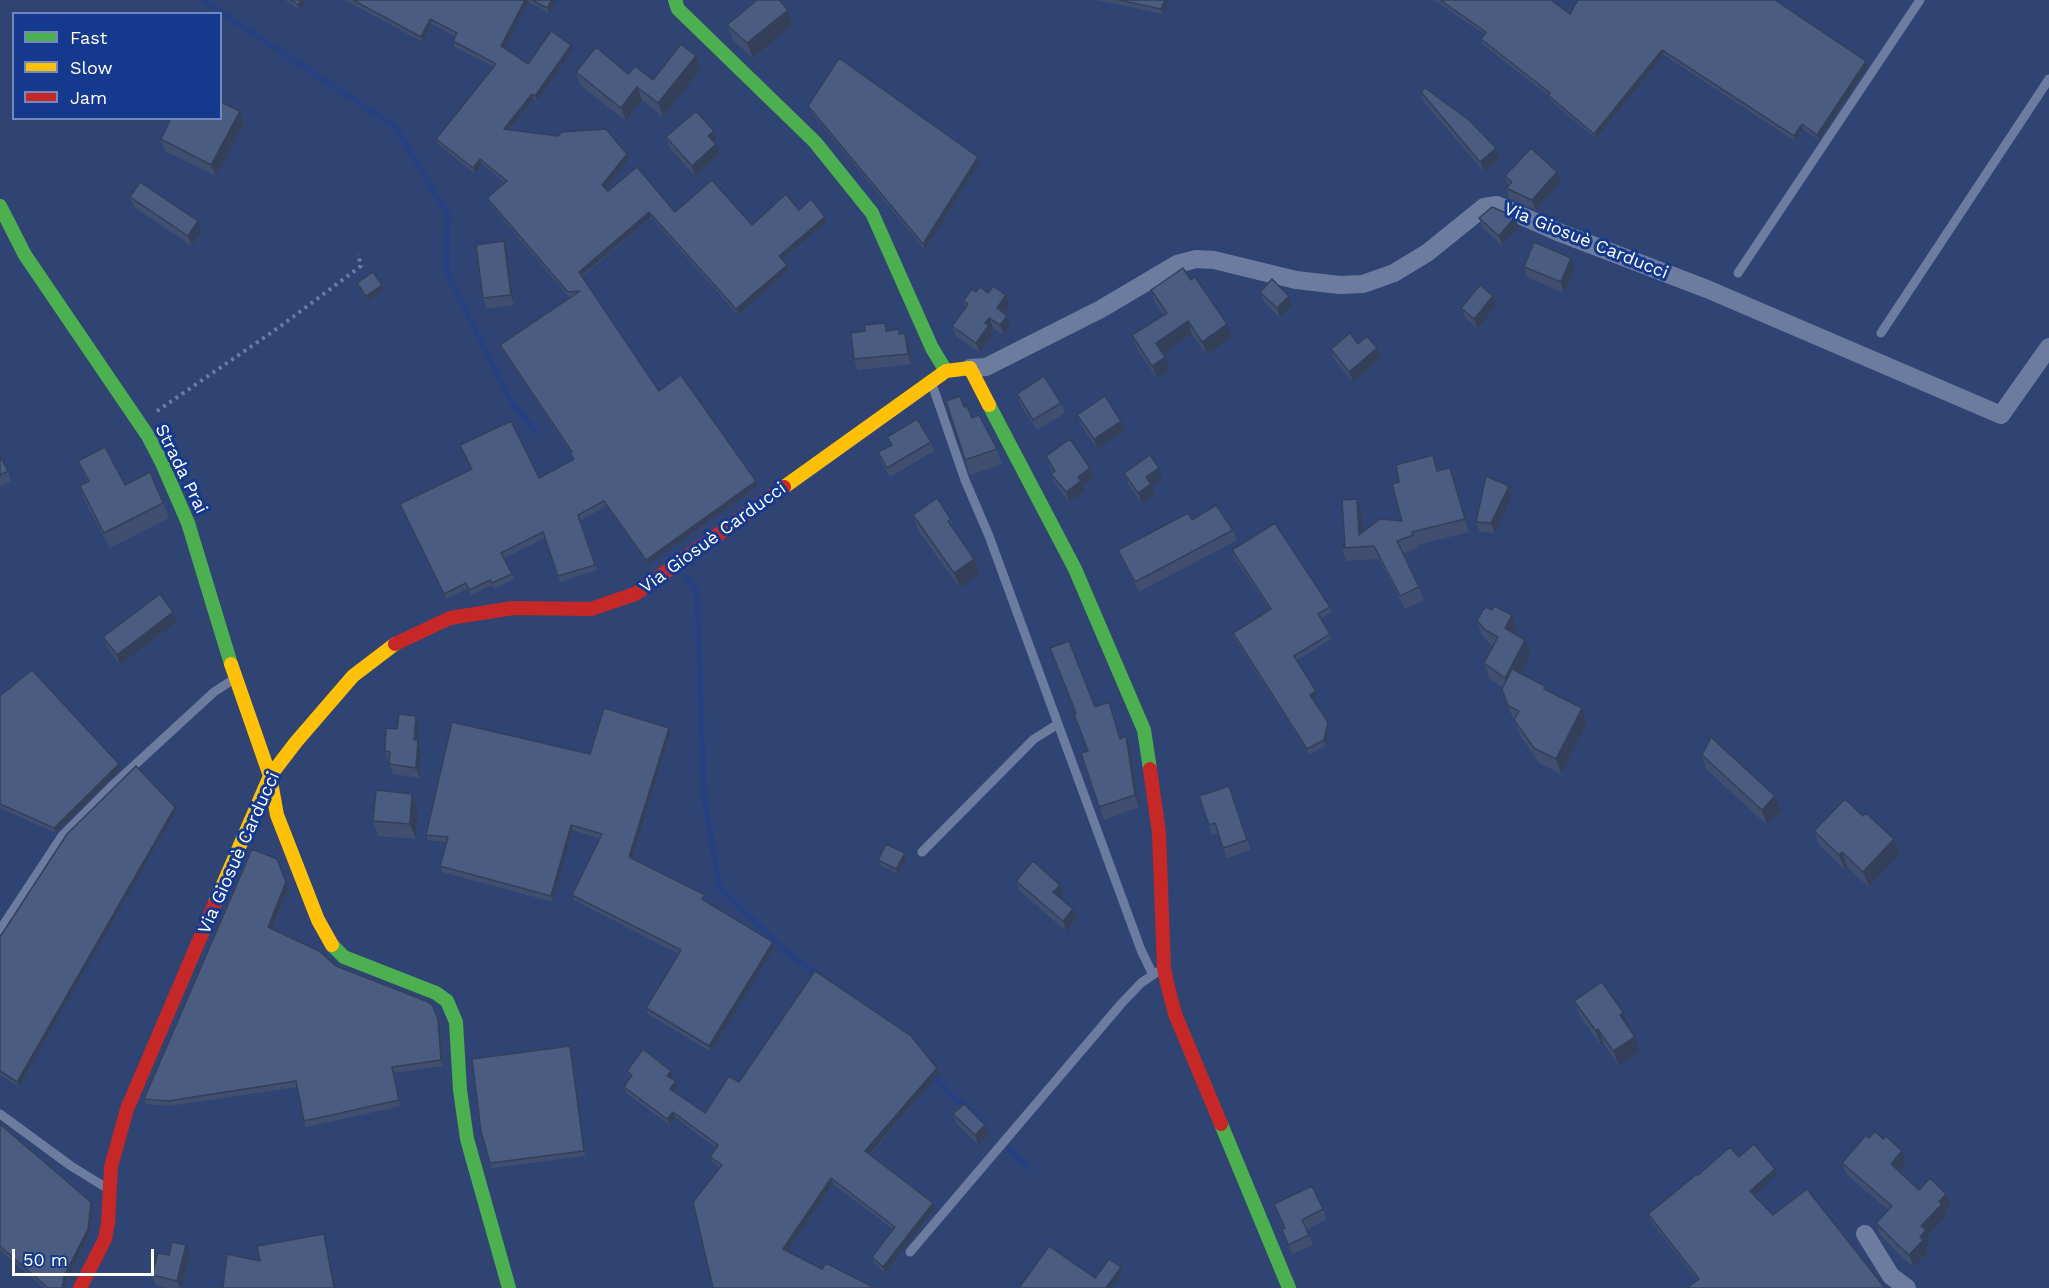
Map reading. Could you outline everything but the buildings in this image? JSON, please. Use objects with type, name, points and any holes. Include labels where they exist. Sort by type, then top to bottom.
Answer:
[{"type":"street","points":[[675,0],[684,16],[815,142],[872,213],[933,348],[946,371],[970,368],[1075,568],[1144,730],[1159,833],[1158,972],[1289,1288]]},
{"type":"street","name":"Via Giosuè Carducci","points":[[970,368],[986,367],[1101,309],[1177,264],[1196,259],[1214,260],[1296,280],[1340,285],[1363,284],[1394,273],[1419,258],[1484,207],[1497,205],[1558,232],[1707,289],[2001,414],[2049,347]]},
{"type":"street","name":"Strada Prai","points":[[0,206],[25,255],[139,424],[162,463],[188,523],[235,678],[270,776],[278,815],[318,920],[330,943],[345,957],[436,993],[447,1001],[453,1011],[467,1139],[509,1288]]},
{"type":"street","name":"Via Giosuè Carducci","points":[[80,1288],[105,1239],[111,1167],[127,1109],[270,776],[296,741],[353,676],[390,646],[450,618],[513,608],[591,609],[635,594],[946,371]]},
{"type":"street","points":[[1865,1233],[1891,1276],[1907,1288]]},
{"type":"lane","points":[[1738,273],[1920,0]]},
{"type":"lane","points":[[1881,333],[2049,79]]},
{"type":"lane","points":[[910,1252],[1121,1004],[1141,983],[1158,972],[1141,950],[989,536],[965,480],[931,382]]},
{"type":"lane","points":[[0,930],[62,836],[114,784],[206,700],[235,678]]},
{"type":"lane","points":[[922,852],[1034,739],[1058,724]]},
{"type":"lane","points":[[0,1114],[71,1166],[110,1190]]},
{"type":"path","points":[[139,424],[278,328],[361,266],[358,254]]},
{"type":"waterway","points":[[203,0],[221,12]]},
{"type":"waterway","points":[[222,13],[395,127],[448,215],[446,270],[512,403],[535,430]]},
{"type":"waterway","points":[[686,577],[697,592],[704,797],[720,888],[784,950],[820,977]]},
{"type":"waterway","points":[[932,1074],[953,1097],[982,1119]]},
{"type":"waterway","points":[[1009,1149],[1027,1166]]},
{"type":"traffic: fast","points":[[675,0],[678,9],[815,142],[872,213],[932,348],[946,371]]},
{"type":"traffic: fast","points":[[0,206],[25,255],[148,436],[162,463],[188,523],[231,664]]},
{"type":"traffic: fast","points":[[989,405],[1075,569],[1144,730],[1150,769]]},
{"type":"traffic: fast","points":[[332,945],[344,957],[436,993],[447,1001],[456,1022],[460,1090],[467,1139],[509,1288]]},
{"type":"traffic: fast","points":[[1221,1124],[1289,1288]]},
{"type":"traffic: slow","points":[[784,487],[946,371],[970,368],[989,405]]},
{"type":"traffic: slow","points":[[215,903],[270,776],[353,676],[395,644]]},
{"type":"traffic: slow","points":[[231,664],[270,776],[277,815],[318,920],[332,945]]},
{"type":"traffic: jam","points":[[395,644],[450,618],[513,608],[591,609],[635,594],[784,487]]},
{"type":"traffic: jam","points":[[1150,769],[1159,833],[1164,968],[1175,1014],[1221,1124]]},
{"type":"traffic: jam","points":[[80,1288],[105,1239],[111,1167],[127,1109],[215,903]]}]
